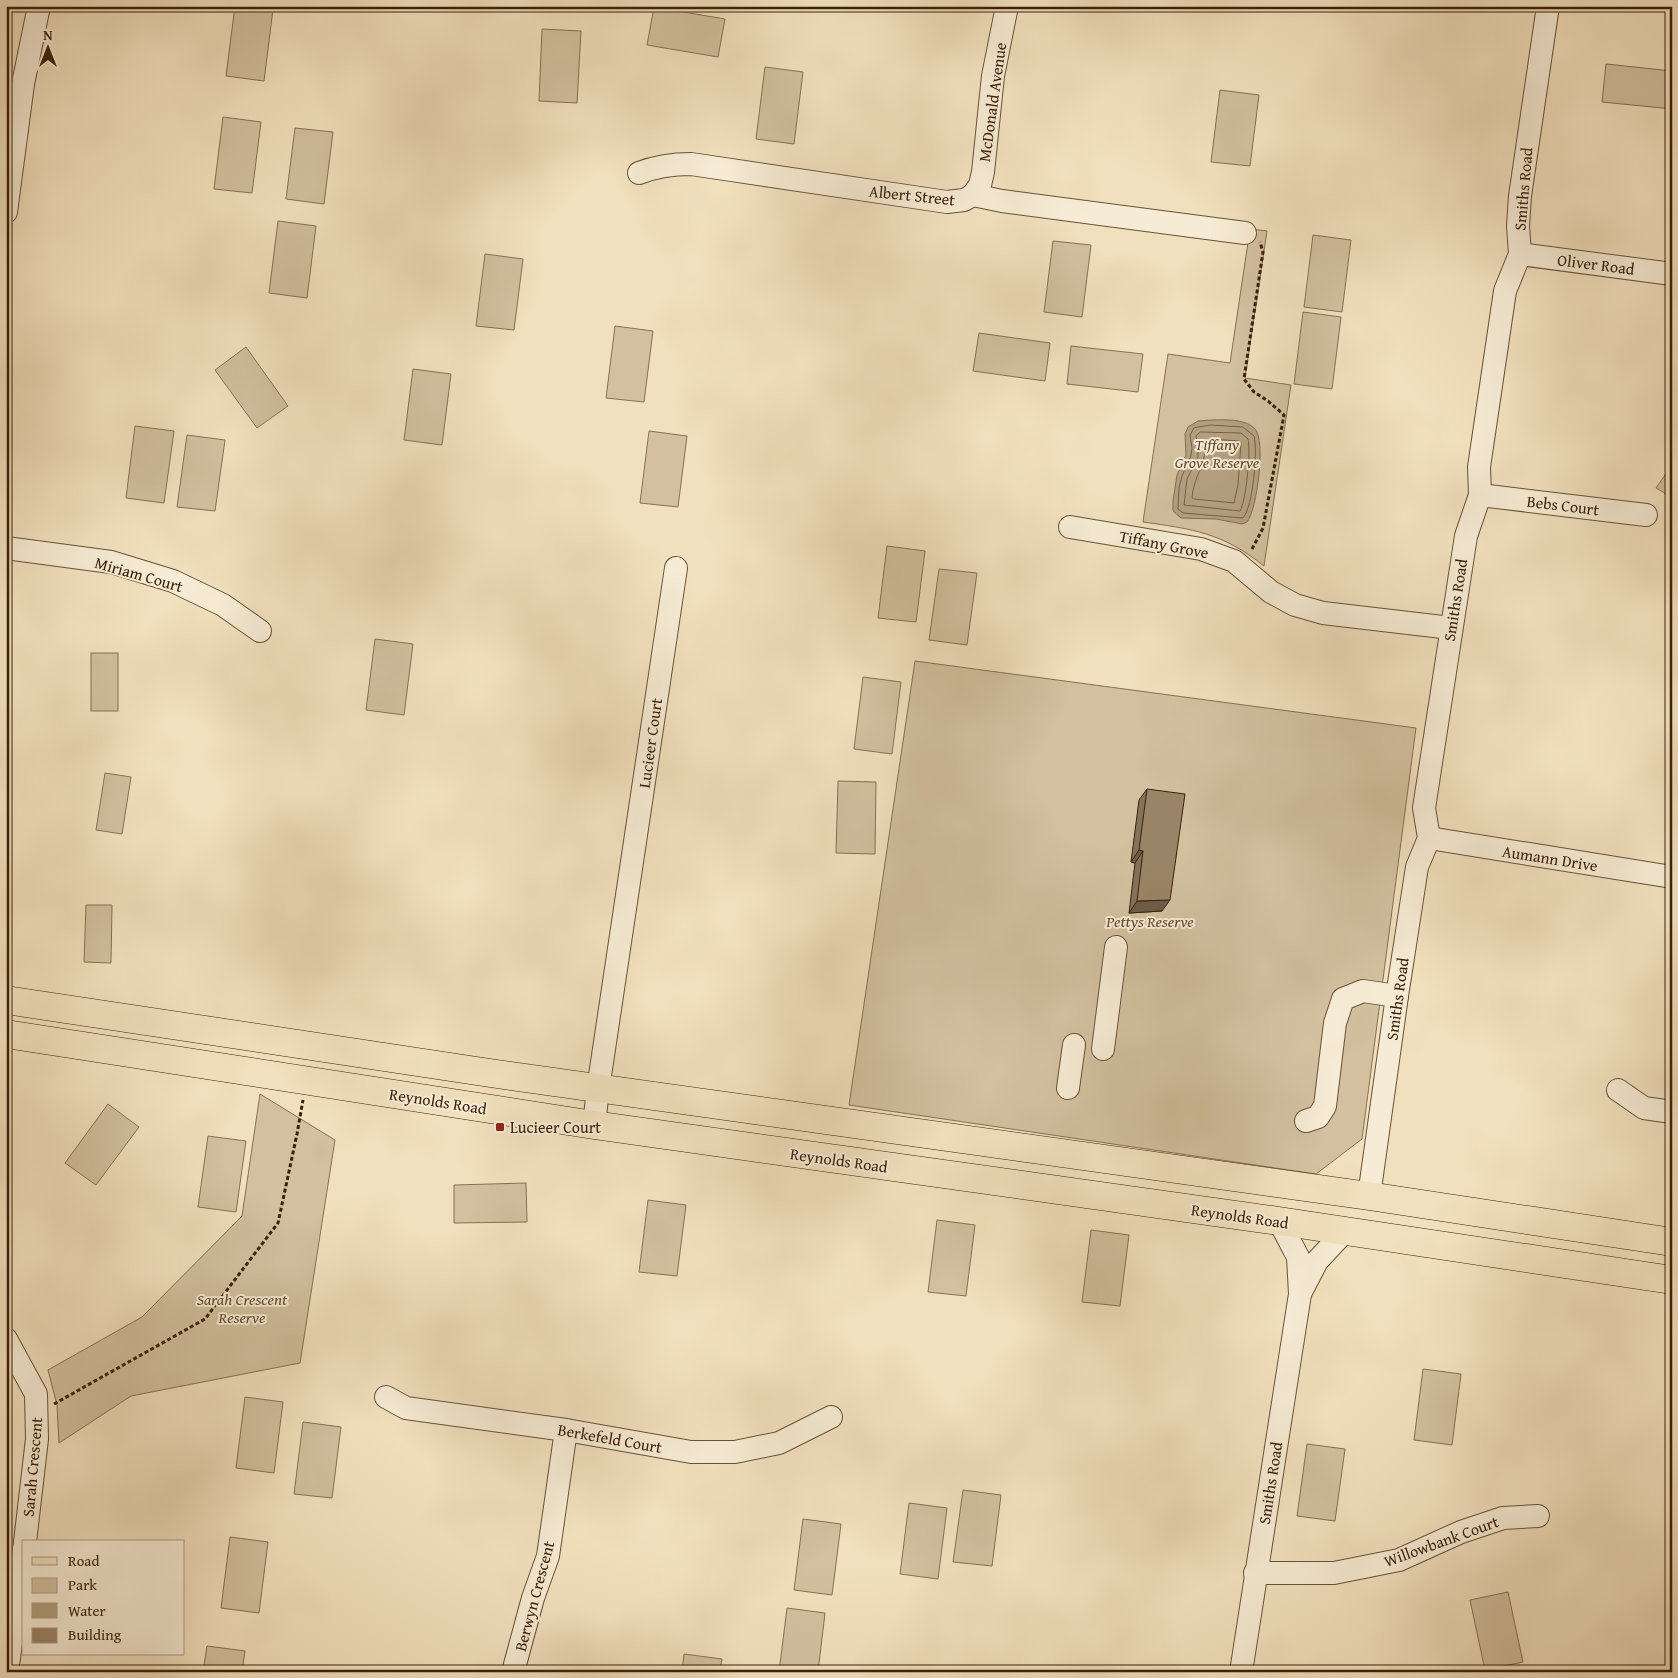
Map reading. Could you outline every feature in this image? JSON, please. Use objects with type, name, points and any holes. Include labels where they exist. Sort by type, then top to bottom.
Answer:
[{"type":"main road","points":[[6,1000],[598,1089],[1369,1196],[1672,1242]]},
{"type":"main road","name":"Reynolds Road","points":[[6,1034],[594,1126],[1278,1221],[1672,1280]]},
{"type":"main road","points":[[1354,1232],[1369,1196]]},
{"type":"street","points":[[6,212],[23,84],[39,6]]},
{"type":"street","name":"McDonald Avenue","points":[[972,195],[980,185],[983,172],[993,76],[1007,6]]},
{"type":"street","name":"Smiths Road","points":[[1369,1196],[1417,867],[1429,838],[1424,808],[1466,536],[1480,495],[1479,467],[1505,291],[1520,254],[1518,226],[1520,196],[1548,6]]},
{"type":"street","name":"Albert Street","points":[[639,173],[658,166],[691,164],[948,202],[964,200],[972,195],[1002,201],[1245,233]]},
{"type":"street","name":"Oliver Road","points":[[1520,254],[1672,274]]},
{"type":"street","name":"Bebs Court","points":[[1480,495],[1646,515]]},
{"type":"street","name":"Tiffany Grove","points":[[1070,527],[1201,549],[1234,561],[1271,592],[1295,605],[1323,613],[1451,628]]},
{"type":"street","name":"Miriam Court","points":[[6,548],[111,562],[173,581],[223,605],[260,631]]},
{"type":"street","name":"Lucieer Court","points":[[594,1126],[676,568]]},
{"type":"street","name":"Aumann Drive","points":[[1429,838],[1672,877]]},
{"type":"street","points":[[1103,1049],[1116,948]]},
{"type":"street","points":[[1306,1121],[1318,1116],[1324,1106],[1335,1023],[1343,999],[1363,991],[1397,996]]},
{"type":"street","points":[[1068,1088],[1074,1044]]},
{"type":"street","points":[[1618,1090],[1644,1108],[1672,1112]]},
{"type":"street","name":"Smiths Road","points":[[1241,1672],[1300,1294],[1298,1257],[1278,1221]]},
{"type":"street","name":"Smiths Road","points":[[1300,1294],[1317,1261],[1354,1232]]},
{"type":"street","name":"Sarah Crescent","points":[[6,1339],[36,1394],[37,1439],[25,1540]]},
{"type":"street","name":"Berkefeld Court","points":[[386,1397],[406,1408],[566,1430],[691,1452],[735,1452],[779,1443],[831,1417]]},
{"type":"street","name":"Berwyn Crescent","points":[[513,1672],[533,1598],[548,1556],[566,1430]]},
{"type":"street","name":"Willowbank Court","points":[[1255,1573],[1334,1573],[1399,1560],[1461,1532],[1503,1518],[1538,1516]]},
{"type":"street","points":[[7,1672],[22,1563]]},
{"type":"path","points":[[1245,233],[1260,242],[1263,252],[1244,379],[1254,392],[1268,400],[1284,415],[1263,528],[1252,549]]},
{"type":"path","points":[[37,1414],[205,1318],[278,1223],[303,1097]]},
{"type":"green space","points":[[235,6],[273,9],[264,81],[226,76]]},
{"type":"green space","points":[[515,6],[554,6],[554,9],[515,8]]},
{"type":"green space","points":[[654,7],[725,19],[718,57],[647,45]]},
{"type":"green space","points":[[542,29],[581,31],[577,103],[539,101]]},
{"type":"green space","points":[[1606,64],[1672,71],[1672,109],[1602,102]]},
{"type":"green space","points":[[765,67],[803,72],[794,144],[756,139]]},
{"type":"green space","points":[[1220,90],[1259,95],[1250,166],[1211,162]]},
{"type":"green space","points":[[223,117],[261,122],[252,193],[214,189]]},
{"type":"green space","points":[[295,128],[333,132],[324,204],[286,199]]},
{"type":"green space","points":[[278,221],[316,226],[307,298],[269,293]]},
{"type":"green space","name":"Tiffany Grove Reserve","points":[[1250,229],[1267,231],[1245,378],[1291,385],[1264,566],[1235,546],[1221,539],[1192,530],[1143,522],[1168,354],[1230,363]]},
{"type":"green space","points":[[1313,235],[1351,240],[1342,312],[1304,307]]},
{"type":"green space","points":[[1053,241],[1091,245],[1082,317],[1044,312]]},
{"type":"green space","points":[[485,254],[523,259],[514,330],[476,326]]},
{"type":"green space","points":[[1303,312],[1341,317],[1332,389],[1294,384]]},
{"type":"green space","points":[[615,326],[653,331],[644,402],[606,398]]},
{"type":"green space","points":[[979,333],[1050,343],[1045,381],[973,371]]},
{"type":"green space","points":[[1071,346],[1143,354],[1138,392],[1067,384]]},
{"type":"green space","points":[[246,347],[288,406],[257,428],[215,370]]},
{"type":"green space","points":[[413,369],[451,374],[442,445],[404,440]]},
{"type":"green space","points":[[135,426],[174,431],[164,503],[126,498]]},
{"type":"green space","points":[[649,431],[687,436],[678,507],[640,503]]},
{"type":"green space","points":[[187,435],[225,440],[215,511],[177,507]]},
{"type":"green space","points":[[1672,465],[1672,500],[1656,488]]},
{"type":"green space","points":[[887,546],[925,551],[916,622],[878,618]]},
{"type":"green space","points":[[939,569],[977,573],[967,645],[929,640]]},
{"type":"green space","points":[[375,639],[413,644],[404,715],[366,710]]},
{"type":"green space","points":[[91,653],[118,653],[118,711],[91,711]]},
{"type":"green space","name":"Pettys Reserve","points":[[915,661],[1416,728],[1362,1139],[1316,1174],[849,1105]]},
{"type":"green space","points":[[863,677],[901,682],[892,754],[854,749]]},
{"type":"green space","points":[[105,773],[131,777],[122,834],[96,830]]},
{"type":"green space","points":[[838,781],[876,782],[875,854],[836,853]]},
{"type":"green space","points":[[86,905],[112,905],[111,963],[84,962]]},
{"type":"green space","name":"Sarah Crescent Reserve","points":[[260,1094],[335,1140],[300,1363],[131,1396],[59,1443],[57,1405],[48,1370],[142,1317],[242,1216]]},
{"type":"green space","points":[[108,1104],[139,1127],[96,1185],[65,1163]]},
{"type":"green space","points":[[208,1136],[246,1141],[236,1212],[198,1207]]},
{"type":"green space","points":[[526,1183],[527,1222],[454,1223],[454,1185]]},
{"type":"green space","points":[[648,1200],[686,1205],[677,1276],[639,1272]]},
{"type":"green space","points":[[937,1220],[975,1225],[966,1296],[928,1292]]},
{"type":"green space","points":[[1091,1230],[1129,1235],[1120,1306],[1082,1302]]},
{"type":"green space","points":[[1423,1369],[1461,1374],[1452,1445],[1414,1440]]},
{"type":"green space","points":[[245,1397],[283,1402],[274,1473],[236,1468]]},
{"type":"green space","points":[[303,1422],[341,1427],[332,1498],[294,1494]]},
{"type":"green space","points":[[1307,1444],[1345,1449],[1335,1521],[1297,1516]]},
{"type":"green space","points":[[963,1490],[1001,1495],[992,1566],[953,1562]]},
{"type":"green space","points":[[909,1503],[947,1508],[938,1579],[900,1574]]},
{"type":"green space","points":[[803,1519],[841,1524],[832,1595],[794,1590]]},
{"type":"green space","points":[[230,1537],[268,1542],[259,1613],[221,1608]]},
{"type":"green space","points":[[1508,1592],[1523,1662],[1485,1670],[1470,1600]]},
{"type":"green space","points":[[787,1608],[825,1613],[818,1672],[779,1672]]},
{"type":"green space","points":[[207,1646],[245,1651],[242,1672],[203,1672]]},
{"type":"green space","points":[[684,1654],[722,1659],[720,1672],[682,1672]]},
{"type":"water","points":[[1234,420],[1251,425],[1258,436],[1260,460],[1257,490],[1251,515],[1247,522],[1242,524],[1216,519],[1181,518],[1173,511],[1177,475],[1186,455],[1185,434],[1188,427],[1198,421]]},
{"type":"building","points":[[1147,789],[1185,794],[1170,900],[1137,901],[1143,851],[1139,850]]},
{"type":"place","name":"Lucieer Court","points":[[500,1127]]}]
